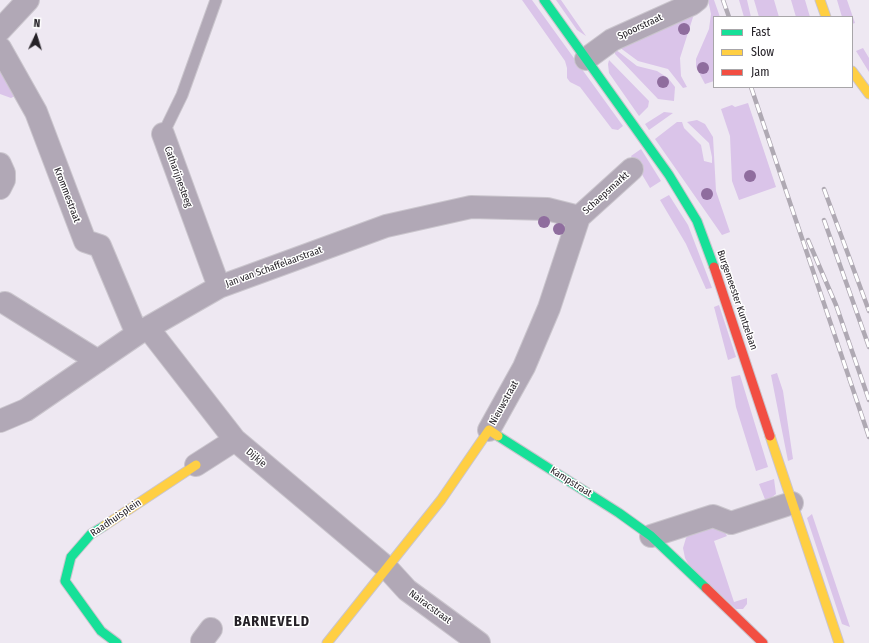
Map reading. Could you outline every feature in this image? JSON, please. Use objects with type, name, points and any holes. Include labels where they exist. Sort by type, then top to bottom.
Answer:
[{"type":"street","points":[[0,30],[28,0]]},
{"type":"street","name":"Burgemeester Kuntzelaan","points":[[544,0],[669,175],[696,221],[724,293],[839,643]]},
{"type":"street","name":"Spoorstraat","points":[[586,59],[612,40],[692,4],[697,0]]},
{"type":"street","points":[[820,0],[826,16]]},
{"type":"street","name":"Krommestraat","points":[[0,48],[36,112],[84,241],[100,246],[143,331]]},
{"type":"street","points":[[853,72],[869,94]]},
{"type":"street","name":"Catharijnesteeg","points":[[163,134],[219,287]]},
{"type":"street","points":[[0,164],[4,173],[4,180],[0,188]]},
{"type":"street","name":"Schaepsmarkt","points":[[579,217],[632,169]]},
{"type":"street","name":"Jan van Schaffelaarstraat","points":[[0,421],[26,410],[143,331],[219,287],[386,226],[471,207],[547,209],[579,217]]},
{"type":"street","name":"Nieuwstraat","points":[[386,567],[441,500],[489,430],[524,367],[549,308],[579,217]]},
{"type":"street","points":[[5,304],[98,361]]},
{"type":"street","name":"Dijkje","points":[[143,331],[235,440],[386,567]]},
{"type":"street","name":"Kampstraat","points":[[489,430],[619,513],[651,536],[763,643]]},
{"type":"street","name":"Raadhuisplein","points":[[117,643],[101,631],[65,581],[71,557],[91,534],[235,440]]},
{"type":"street","points":[[651,536],[713,516],[719,517],[731,523],[792,503]]},
{"type":"street","points":[[328,643],[386,567]]},
{"type":"street","name":"Nairacstraat","points":[[386,567],[407,590],[479,643]]},
{"type":"lane","name":"Catharijnesteeg","points":[[163,134],[182,95],[216,0]]},
{"type":"shaded area","points":[[522,0],[532,0],[623,126],[618,130],[612,129],[580,87],[570,82],[567,78],[565,61]]},
{"type":"shaded area","points":[[556,0],[561,0],[586,36],[577,30]]},
{"type":"shaded area","points":[[708,0],[714,0],[720,16],[713,16],[713,81],[705,84],[696,67],[696,59],[709,29],[711,14]]},
{"type":"shaded area","points":[[739,0],[747,0],[751,16],[744,16]]},
{"type":"shaded area","points":[[754,0],[774,0],[779,16],[759,16]]},
{"type":"shaded area","points":[[791,0],[805,0],[810,16],[796,16]]},
{"type":"shaded area","points":[[837,0],[847,0],[853,16],[842,16]]},
{"type":"shaded area","points":[[694,14],[680,58],[681,76],[687,87],[683,88],[668,69],[638,61],[619,47]]},
{"type":"shaded area","points":[[863,48],[869,58],[869,72],[856,51]]},
{"type":"shaded area","points":[[615,49],[637,66],[657,71],[668,78],[675,87],[674,101],[658,99],[615,54]]},
{"type":"shaded area","points":[[609,60],[649,101],[648,107],[639,116],[609,73]]},
{"type":"shaded area","points":[[0,67],[17,95],[11,98],[0,94]]},
{"type":"shaded area","points":[[748,103],[776,187],[739,200],[732,181],[730,136],[721,109],[732,105],[735,107]]},
{"type":"shaded area","points":[[664,112],[673,113],[649,130],[645,124]]},
{"type":"shaded area","points":[[697,120],[705,124],[713,137],[716,191],[730,232],[722,235],[655,139],[677,122],[682,122],[684,128],[701,145],[704,161],[712,163],[709,143],[687,122]]},
{"type":"shaded area","points":[[641,149],[661,181],[650,188],[631,156]]},
{"type":"shaded area","points":[[669,195],[688,225],[712,288],[706,289],[686,244],[660,200]]},
{"type":"shaded area","points":[[719,305],[736,357],[728,360],[714,307]]},
{"type":"shaded area","points":[[777,373],[783,391],[793,459],[788,461],[771,375]]},
{"type":"shaded area","points":[[740,375],[768,467],[756,471],[736,407],[731,377]]},
{"type":"shaded area","points":[[774,479],[776,494],[766,502],[759,484]]},
{"type":"shaded area","points":[[812,514],[850,627],[842,624],[807,518]]},
{"type":"shaded area","points":[[709,525],[722,528],[727,536],[714,541],[734,602],[747,598],[747,604],[743,609],[736,609],[690,567],[685,558],[683,548],[686,538],[689,534]]},
{"type":"railway","points":[[723,0],[729,16]]},
{"type":"railway","points":[[751,88],[869,437]]},
{"type":"railway","points":[[824,189],[869,311]]},
{"type":"railway","points":[[824,220],[869,347]]},
{"type":"railway","points":[[808,240],[836,305],[869,400]]},
{"type":"traffic: fast","points":[[544,0],[669,175],[697,221],[714,267]]},
{"type":"traffic: fast","points":[[498,436],[619,513],[651,536],[706,588]]},
{"type":"traffic: fast","points":[[104,526],[91,534],[71,557],[65,581],[101,631],[117,643]]},
{"type":"traffic: slow","points":[[820,0],[826,16]]},
{"type":"traffic: slow","points":[[853,72],[869,94]]},
{"type":"traffic: slow","points":[[327,643],[441,500],[489,430],[498,436]]},
{"type":"traffic: slow","points":[[770,436],[839,643]]},
{"type":"traffic: slow","points":[[104,526],[196,465]]},
{"type":"traffic: jam","points":[[714,267],[770,436]]},
{"type":"traffic: jam","points":[[706,588],[763,643]]},
{"type":"district","name":"BARNEVELD","points":[[272,622]]}]
